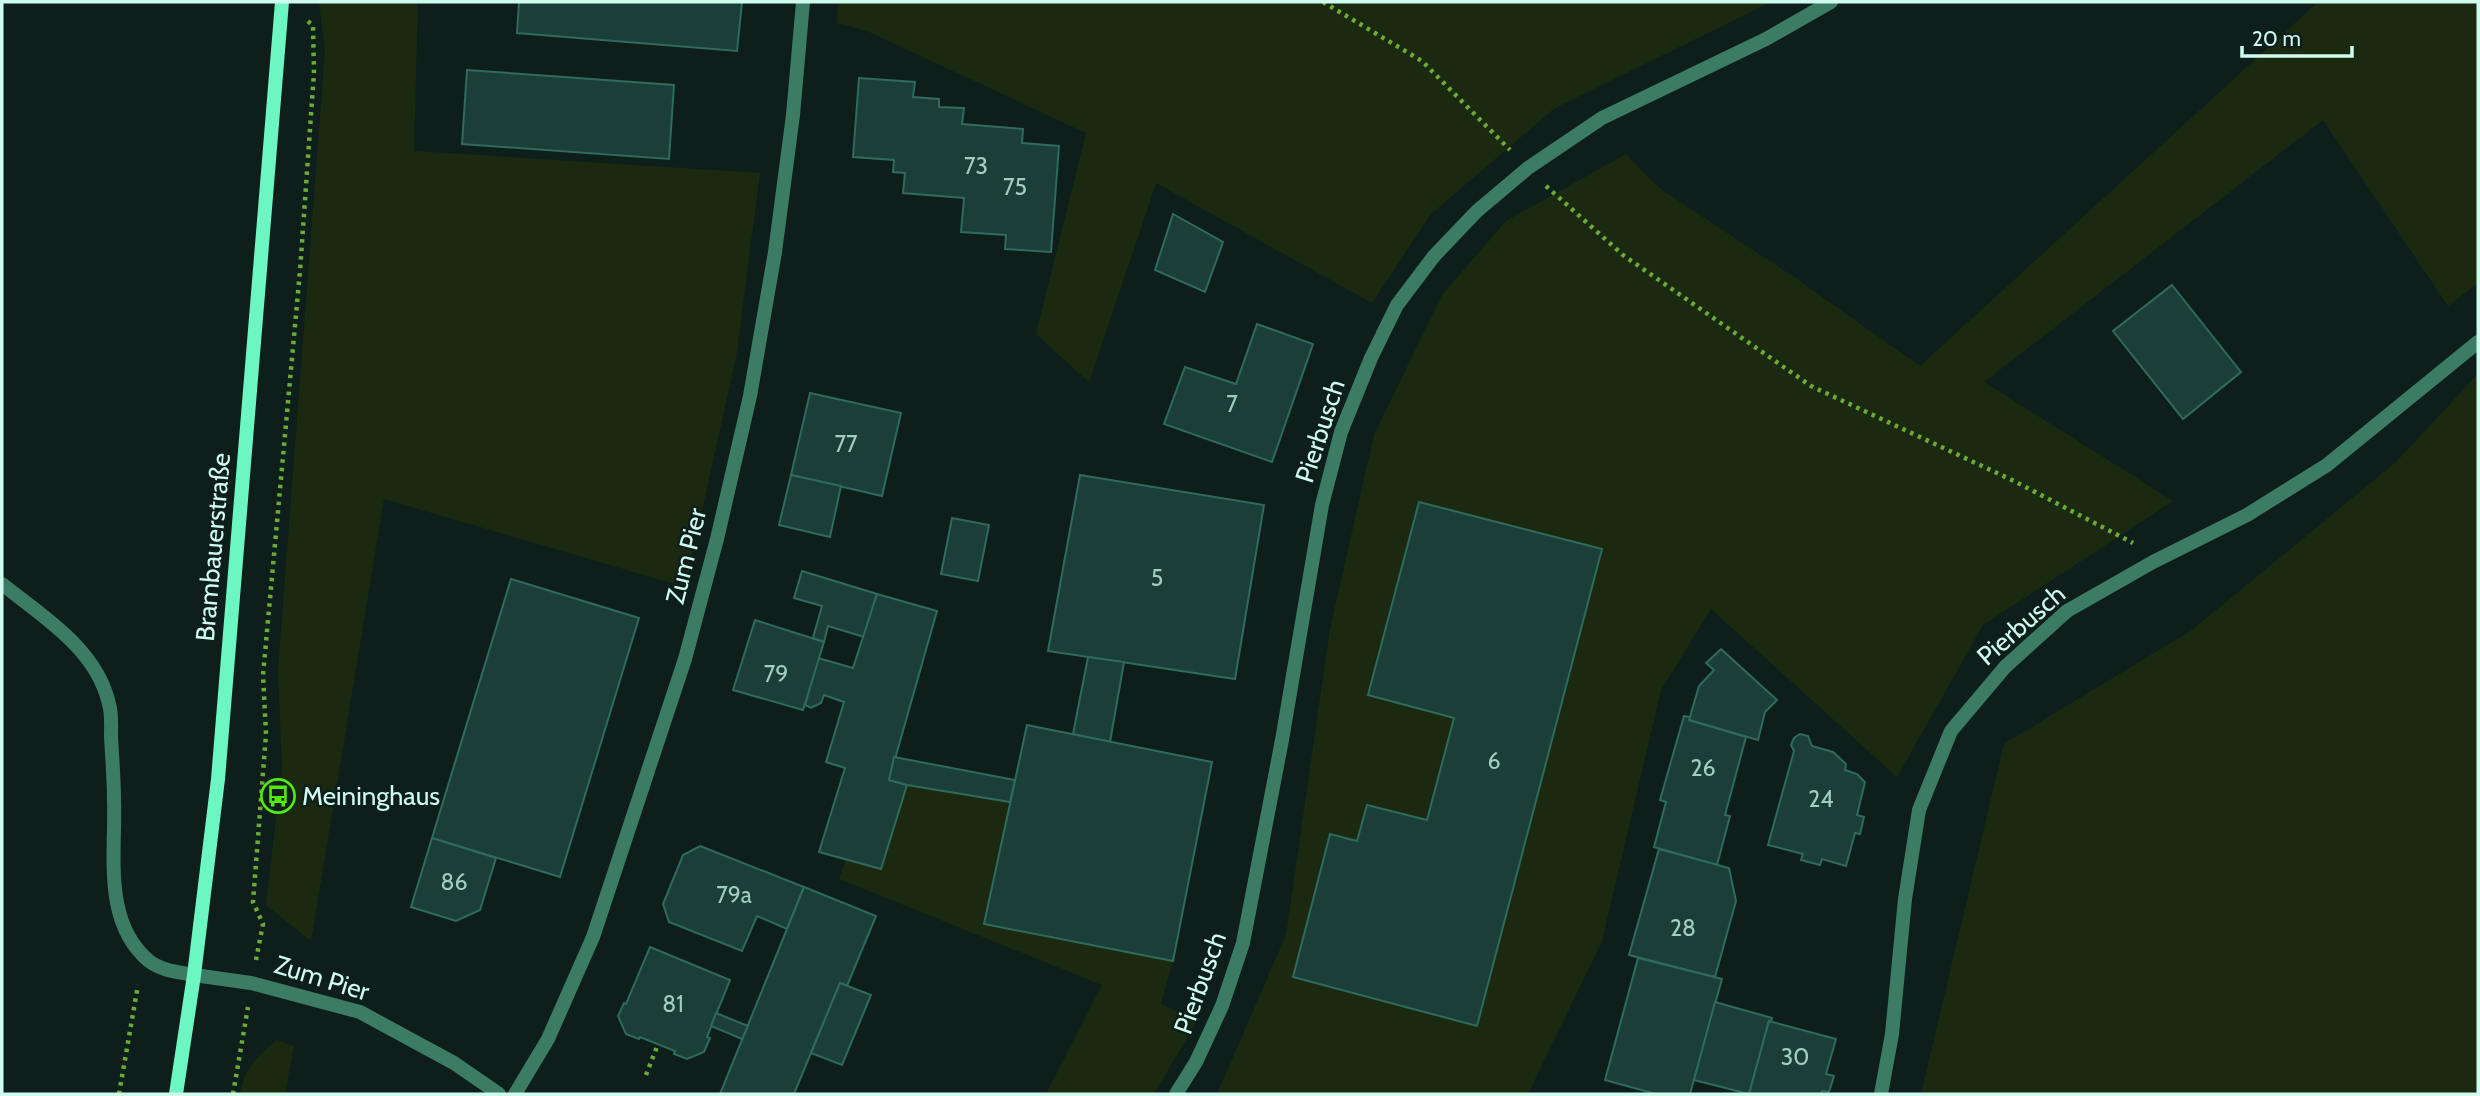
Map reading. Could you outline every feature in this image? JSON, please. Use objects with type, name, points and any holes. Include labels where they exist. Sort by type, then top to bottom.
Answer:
[{"type":"main road","name":"Brambauerstraße","points":[[176,1094],[194,975],[218,779],[278,2]]},
{"type":"street","name":"Zum Pier","points":[[515,1094],[548,1039],[593,937],[685,659],[750,396],[775,252],[793,116],[803,2]]},
{"type":"street","name":"Pierbusch","points":[[1176,1094],[1196,1062],[1222,1006],[1243,943],[1282,740],[1322,505],[1341,432],[1371,358],[1397,304],[1434,256],[1476,211],[1528,168],[1602,118],[1766,39],[1831,2]]},
{"type":"street","name":"Pierbusch","points":[[1881,1094],[1892,1034],[1905,900],[1919,810],[1951,731],[2005,667],[2067,611],[2153,562],[2247,514],[2327,465],[2478,342]]},
{"type":"street","points":[[2,584],[72,640],[96,671],[110,705],[114,801],[113,880],[123,923],[143,954]]},
{"type":"street","name":"Zum Pier","points":[[143,954],[150,961],[168,970],[251,983],[360,1012],[454,1063],[499,1094]]},
{"type":"path","points":[[233,1094],[263,923],[253,902],[264,781],[266,734],[263,676],[300,271],[314,72],[313,25],[278,2]]},
{"type":"path","points":[[1323,2],[1422,61],[1553,194],[1623,255],[1811,386],[2078,513],[2133,543],[2153,562]]},
{"type":"path","points":[[119,1094],[143,954]]},
{"type":"path","points":[[646,1075],[658,1044]]},
{"type":"green space","points":[[319,2],[418,2],[414,151],[760,173],[736,358],[685,587],[384,499],[311,941],[266,905],[282,767],[278,670],[325,51]]},
{"type":"green space","points":[[838,2],[1771,2],[1555,108],[1431,214],[1372,303],[1156,183],[1089,382],[1036,334],[1086,133],[867,31],[837,23]]},
{"type":"green space","points":[[2318,2],[2478,2],[2478,283],[2448,306],[2323,120],[1984,382],[2173,501],[1983,625],[1897,777],[1711,609],[1661,690],[1602,941],[1528,1094],[1217,1094],[1286,935],[1330,629],[1374,435],[1442,295],[1506,221],[1626,154],[1659,188],[1794,277],[1920,366]]},
{"type":"green space","points":[[2478,374],[2478,1094],[1921,1094],[2004,744],[2192,630],[2396,462]]},
{"type":"green space","points":[[907,785],[1010,802],[985,924],[1173,961],[1161,1004],[1197,1021],[1154,1094],[1046,1094],[1102,985],[839,879],[846,859],[881,869]]},
{"type":"green space","points":[[277,1040],[294,1046],[285,1094],[240,1094],[244,1078],[252,1064]]},
{"type":"building","points":[[519,2],[742,2],[737,51],[517,33]]},
{"type":"building","points":[[467,70],[674,85],[669,159],[462,144]]},
{"type":"building","points":[[859,78],[915,82],[913,97],[939,99],[939,107],[964,108],[962,124],[1023,129],[1022,143],[1059,146],[1051,252],[1005,249],[1006,235],[961,232],[964,198],[903,193],[905,173],[893,172],[894,160],[853,157]]},
{"type":"building","points":[[1173,214],[1223,242],[1205,292],[1155,270]]},
{"type":"building","points":[[2172,285],[2241,372],[2183,419],[2113,331]]},
{"type":"building","points":[[1257,324],[1313,344],[1272,462],[1164,424],[1185,367],[1236,384]]},
{"type":"building","points":[[810,393],[901,413],[882,496],[791,475]]},
{"type":"building","points":[[791,475],[841,486],[830,537],[779,525]]},
{"type":"building","points":[[1080,475],[1264,505],[1235,679],[1048,651]]},
{"type":"building","points":[[1419,502],[1602,549],[1477,1026],[1293,977],[1330,834],[1357,841],[1367,805],[1427,820],[1454,718],[1368,695]]},
{"type":"building","points":[[952,518],[989,525],[978,581],[941,574]]},
{"type":"building","points":[[802,571],[877,594],[864,637],[828,626],[824,642],[813,638],[822,606],[794,598]]},
{"type":"building","points":[[511,579],[639,618],[560,877],[432,838]]},
{"type":"building","points":[[877,594],[937,611],[889,780],[907,785],[881,869],[819,852],[845,768],[826,762],[844,702],[824,695],[821,703],[811,708],[805,705],[818,658],[853,668]]},
{"type":"building","points":[[755,620],[824,642],[803,710],[733,690]]},
{"type":"building","points":[[1721,649],[1777,700],[1765,712],[1758,740],[1689,720],[1699,686],[1714,670],[1706,663]]},
{"type":"building","points":[[1088,657],[1124,662],[1110,742],[1073,734]]},
{"type":"building","points":[[1684,716],[1690,717],[1689,720],[1746,737],[1725,815],[1730,816],[1717,865],[1654,847],[1666,802],[1660,800]]},
{"type":"building","points":[[1027,725],[1212,762],[1173,961],[984,924]]},
{"type":"building","points":[[1800,734],[1808,736],[1812,746],[1833,752],[1846,764],[1845,770],[1857,774],[1865,782],[1857,815],[1864,817],[1860,834],[1855,833],[1846,866],[1822,859],[1820,865],[1801,860],[1803,854],[1768,845],[1794,751],[1791,745],[1794,738]]},
{"type":"building","points":[[894,757],[1015,780],[1010,802],[889,780]]},
{"type":"building","points":[[432,838],[496,858],[480,910],[456,921],[411,907]]},
{"type":"building","points":[[700,846],[804,887],[787,929],[757,916],[742,951],[669,922],[663,904],[683,855]]},
{"type":"building","points":[[1659,849],[1729,868],[1736,901],[1715,977],[1629,955]]},
{"type":"building","points":[[804,887],[876,916],[847,986],[840,983],[794,1094],[720,1094]]},
{"type":"building","points":[[650,947],[730,980],[707,1037],[710,1038],[704,1052],[687,1059],[674,1054],[675,1051],[626,1034],[618,1016],[624,1003],[626,1004]]},
{"type":"building","points":[[1638,958],[1722,979],[1690,1094],[1656,1094],[1605,1080]]},
{"type":"building","points":[[840,983],[871,995],[842,1065],[811,1053]]},
{"type":"building","points":[[1715,1002],[1772,1018],[1749,1094],[1694,1080]]},
{"type":"building","points":[[716,1013],[748,1026],[742,1039],[711,1026]]},
{"type":"building","points":[[1769,1021],[1836,1039],[1826,1074],[1834,1076],[1829,1092],[1749,1094]]},
{"type":"place","name":"Meininghaus","points":[[278,796]]}]
